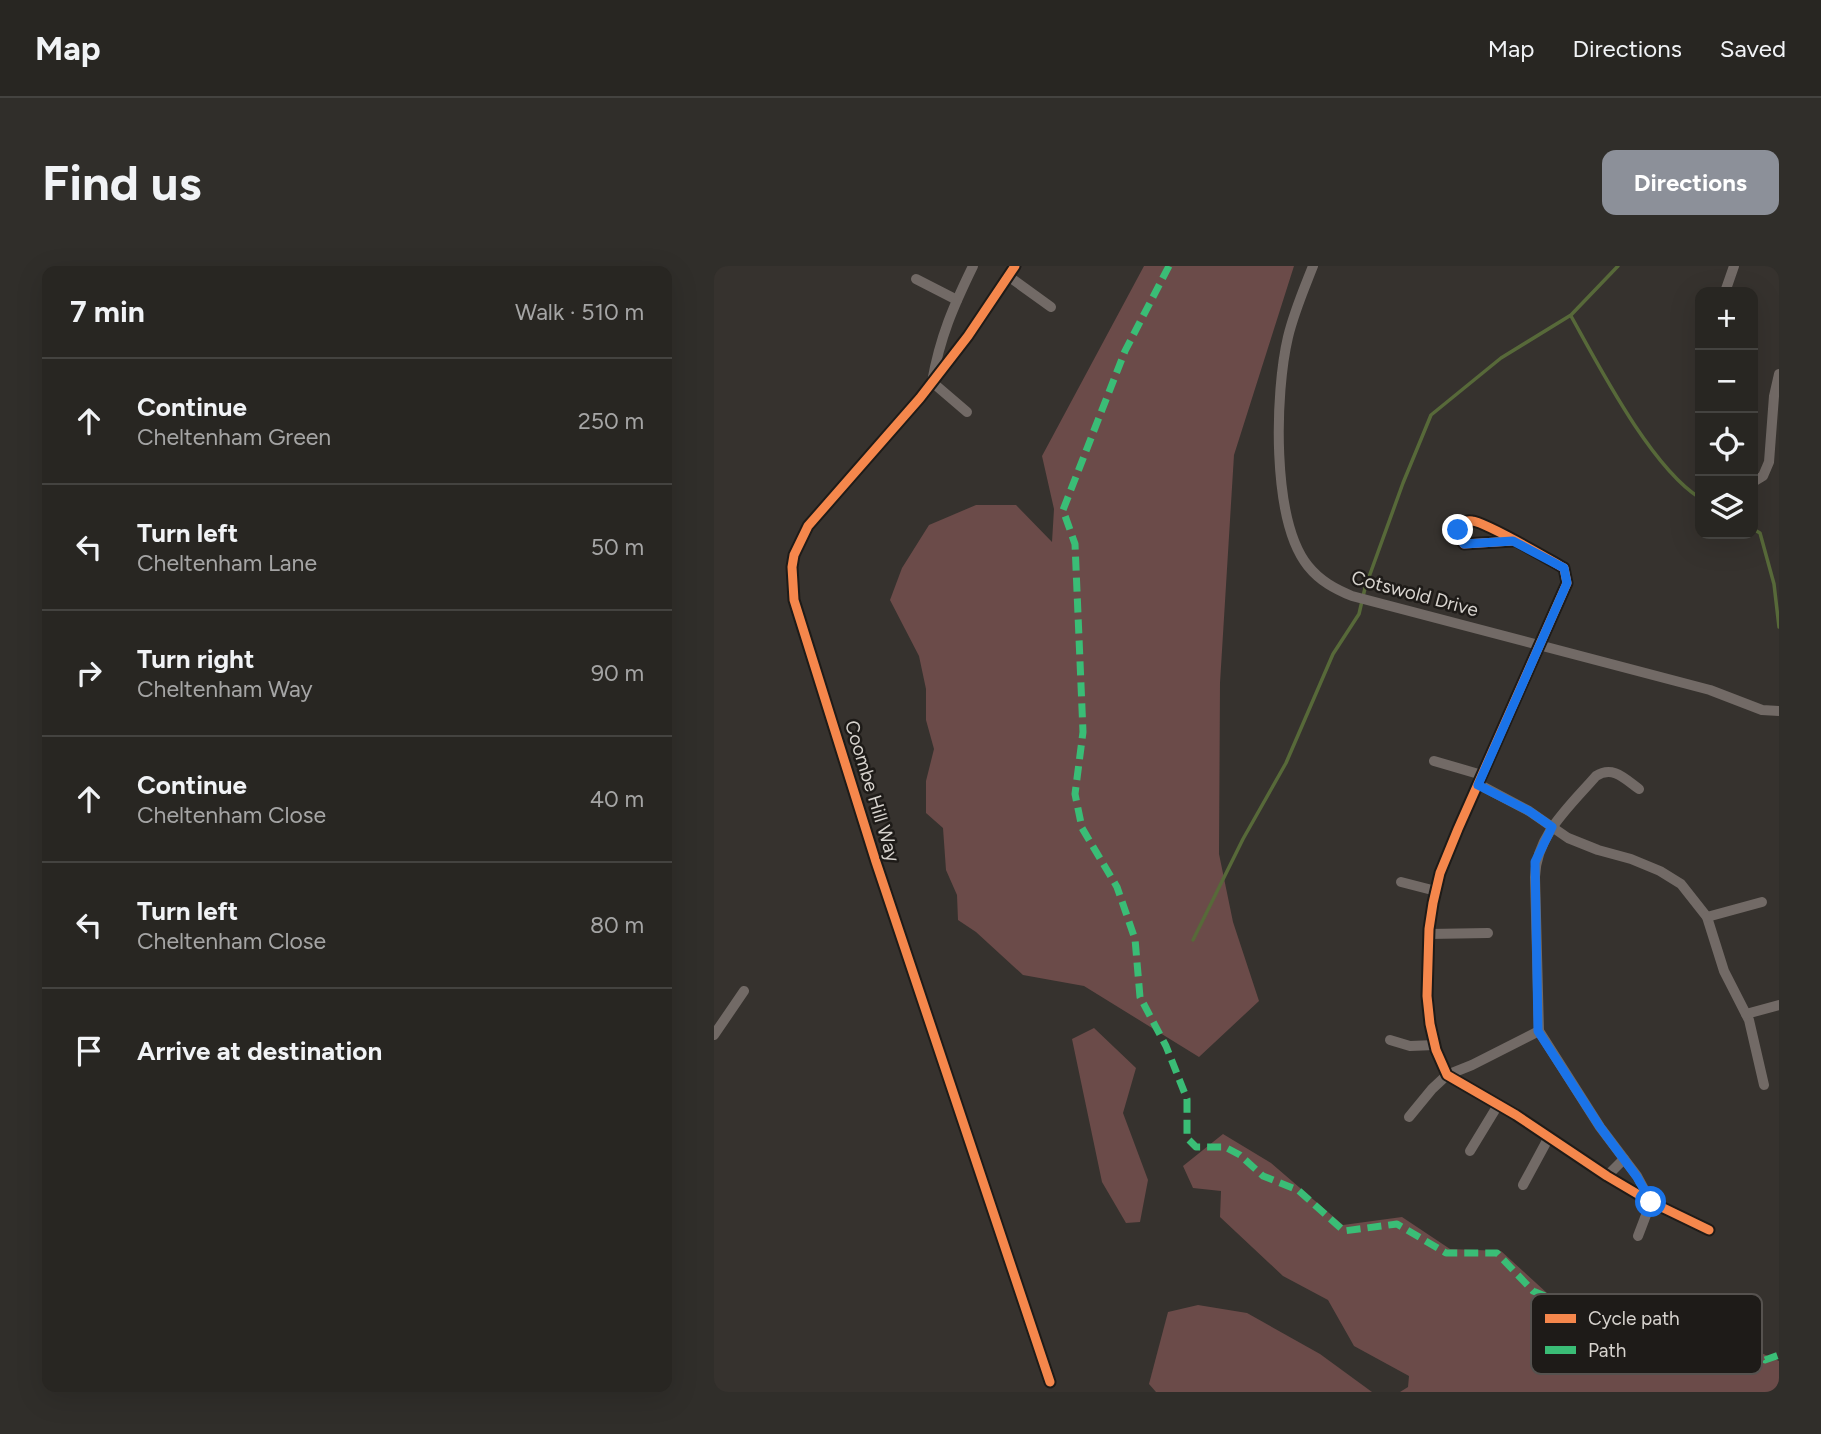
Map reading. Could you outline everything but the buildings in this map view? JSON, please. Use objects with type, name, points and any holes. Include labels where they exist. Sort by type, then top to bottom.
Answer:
[{"type":"street","name":"Coombe Hill Way","points":[[932,382],[942,335],[973,266]]},
{"type":"street","name":"Coombe Hill Way","points":[[1015,266],[963,343],[899,425],[808,526],[794,555],[793,592],[876,862],[1050,1382]]},
{"type":"street","name":"Cotswold Drive","points":[[1313,266],[1298,302],[1288,337],[1281,372],[1278,428],[1283,489],[1295,543],[1301,556],[1324,582],[1352,596],[1375,603],[1710,690],[1762,710],[1779,711]]},
{"type":"street","points":[[1727,287],[1734,266]]},
{"type":"street","points":[[1008,276],[1051,307]]},
{"type":"street","points":[[916,279],[957,300]]},
{"type":"street","points":[[942,335],[951,342],[963,343]]},
{"type":"street","points":[[1758,479],[1763,476],[1769,462],[1774,396],[1779,374]]},
{"type":"street","points":[[932,382],[967,412]]},
{"type":"street","points":[[1513,541],[1464,544],[1458,530],[1461,523],[1469,520],[1476,522],[1513,541],[1564,568],[1568,577],[1541,645],[1453,840],[1436,891],[1429,934],[1427,996],[1435,1045],[1447,1075],[1607,1176],[1651,1202],[1709,1230]]},
{"type":"street","points":[[1434,761],[1480,780],[1568,838],[1631,859],[1660,871],[1681,884],[1707,917],[1724,971],[1746,1014],[1756,1043],[1764,1085]]},
{"type":"street","points":[[1639,789],[1616,772],[1603,771],[1552,827],[1535,862],[1538,1031],[1651,1202]]},
{"type":"street","points":[[1401,882],[1436,891]]},
{"type":"street","points":[[1707,917],[1762,902]]},
{"type":"street","points":[[1429,934],[1488,933]]},
{"type":"street","points":[[714,1035],[744,991]]},
{"type":"street","points":[[1746,1014],[1779,1005]]},
{"type":"street","points":[[1409,1117],[1447,1075],[1538,1031]]},
{"type":"street","points":[[1390,1040],[1410,1046],[1435,1045]]},
{"type":"street","points":[[1470,1151],[1498,1105]]},
{"type":"street","points":[[1523,1185],[1549,1138]]},
{"type":"street","points":[[1607,1176],[1624,1159]]},
{"type":"street","points":[[1638,1236],[1651,1202]]},
{"type":"shaded area","points":[[1144,266],[1294,266],[1234,455],[1220,683],[1219,854],[1233,922],[1259,1001],[1199,1057],[1084,986],[1023,975],[976,932],[958,920],[957,895],[946,870],[943,828],[926,813],[926,781],[934,749],[926,720],[926,689],[919,656],[890,600],[902,568],[929,525],[976,505],[1016,505],[1052,542],[1054,509],[1042,456]]},
{"type":"shaded area","points":[[1094,1028],[1136,1068],[1123,1113],[1148,1180],[1140,1222],[1126,1223],[1102,1182],[1072,1039]]},
{"type":"shaded area","points":[[1223,1134],[1271,1163],[1343,1225],[1402,1217],[1450,1249],[1501,1251],[1550,1294],[1531,1294],[1531,1374],[1762,1374],[1762,1353],[1779,1361],[1779,1392],[1400,1392],[1408,1387],[1409,1376],[1354,1346],[1328,1300],[1283,1276],[1220,1217],[1221,1191],[1193,1188],[1183,1166]]},
{"type":"shaded area","points":[[1198,1305],[1247,1313],[1320,1354],[1372,1392],[1156,1392],[1149,1384],[1168,1312]]},
{"type":"waterway","points":[[1193,940],[1243,839],[1286,763],[1333,654],[1359,614],[1365,588],[1431,415],[1501,358],[1571,315],[1618,266]]},
{"type":"waterway","points":[[1571,316],[1645,441],[1663,464],[1695,494]]},
{"type":"waterway","points":[[1758,532],[1774,584],[1779,627]]},
{"type":"marked path","points":[[1169,266],[1125,351],[1063,510],[1075,544],[1083,732],[1075,794],[1082,828],[1117,887],[1135,939],[1140,997],[1166,1046],[1187,1099],[1187,1138],[1196,1147],[1225,1147],[1240,1155],[1263,1176],[1298,1190],[1344,1231],[1397,1224],[1446,1253],[1497,1253],[1533,1291],[1540,1294]]},
{"type":"marked path","points":[[1762,1358],[1765,1360],[1779,1355]]},
{"type":"cycle path","points":[[1015,266],[968,336],[920,398],[808,526],[794,555],[792,567],[794,600],[876,862],[1050,1382]]},
{"type":"cycle path","points":[[1513,541],[1464,544],[1459,529],[1461,523],[1469,521],[1503,534],[1564,568],[1567,583],[1440,873],[1429,929],[1427,996],[1436,1050],[1447,1075],[1516,1115],[1607,1176],[1651,1202],[1709,1230]]},
{"type":"route","points":[[1458,530],[1464,544],[1513,541],[1564,568],[1568,577],[1541,645],[1478,785],[1529,811],[1552,827],[1535,862],[1538,1031],[1600,1127],[1637,1177],[1651,1202]]}]
